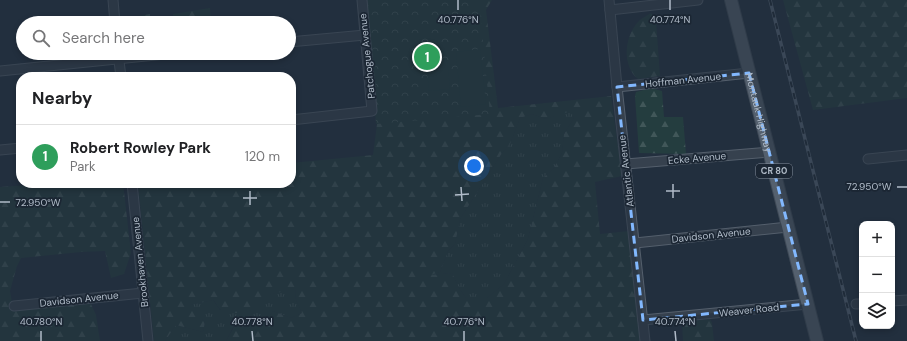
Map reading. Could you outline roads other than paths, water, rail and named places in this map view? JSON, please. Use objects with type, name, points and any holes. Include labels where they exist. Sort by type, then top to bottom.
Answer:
[{"type":"main road","name":"Montauk Highway","points":[[731,0],[817,341]]},
{"type":"street","points":[[113,0],[114,16]]},
{"type":"street","name":"Patchogue Avenue","points":[[296,119],[372,111],[362,0]]},
{"type":"street","name":"Atlantic Avenue","points":[[609,0],[645,341]]},
{"type":"street","points":[[610,10],[698,0]]},
{"type":"street","points":[[296,41],[365,35]]},
{"type":"street","points":[[0,71],[87,60]]},
{"type":"street","points":[[119,60],[121,72]]},
{"type":"street","name":"Hoffman Avenue","points":[[617,87],[749,73]]},
{"type":"street","points":[[0,150],[16,148]]},
{"type":"street","name":"Ecke Avenue","points":[[626,164],[769,152]]},
{"type":"street","points":[[868,159],[907,155]]},
{"type":"street","name":"Brookhaven Avenue","points":[[132,188],[148,341]]},
{"type":"street","name":"Davidson Avenue","points":[[635,243],[788,227]]},
{"type":"street","name":"Davidson Avenue","points":[[14,306],[143,293]]},
{"type":"street","points":[[895,301],[907,300]]},
{"type":"street","name":"Weaver Road","points":[[643,320],[808,304]]},
{"type":"railway","points":[[770,0],[856,341]]},
{"type":"place","name":"Robert Rowley Park","points":[[427,57]]}]
